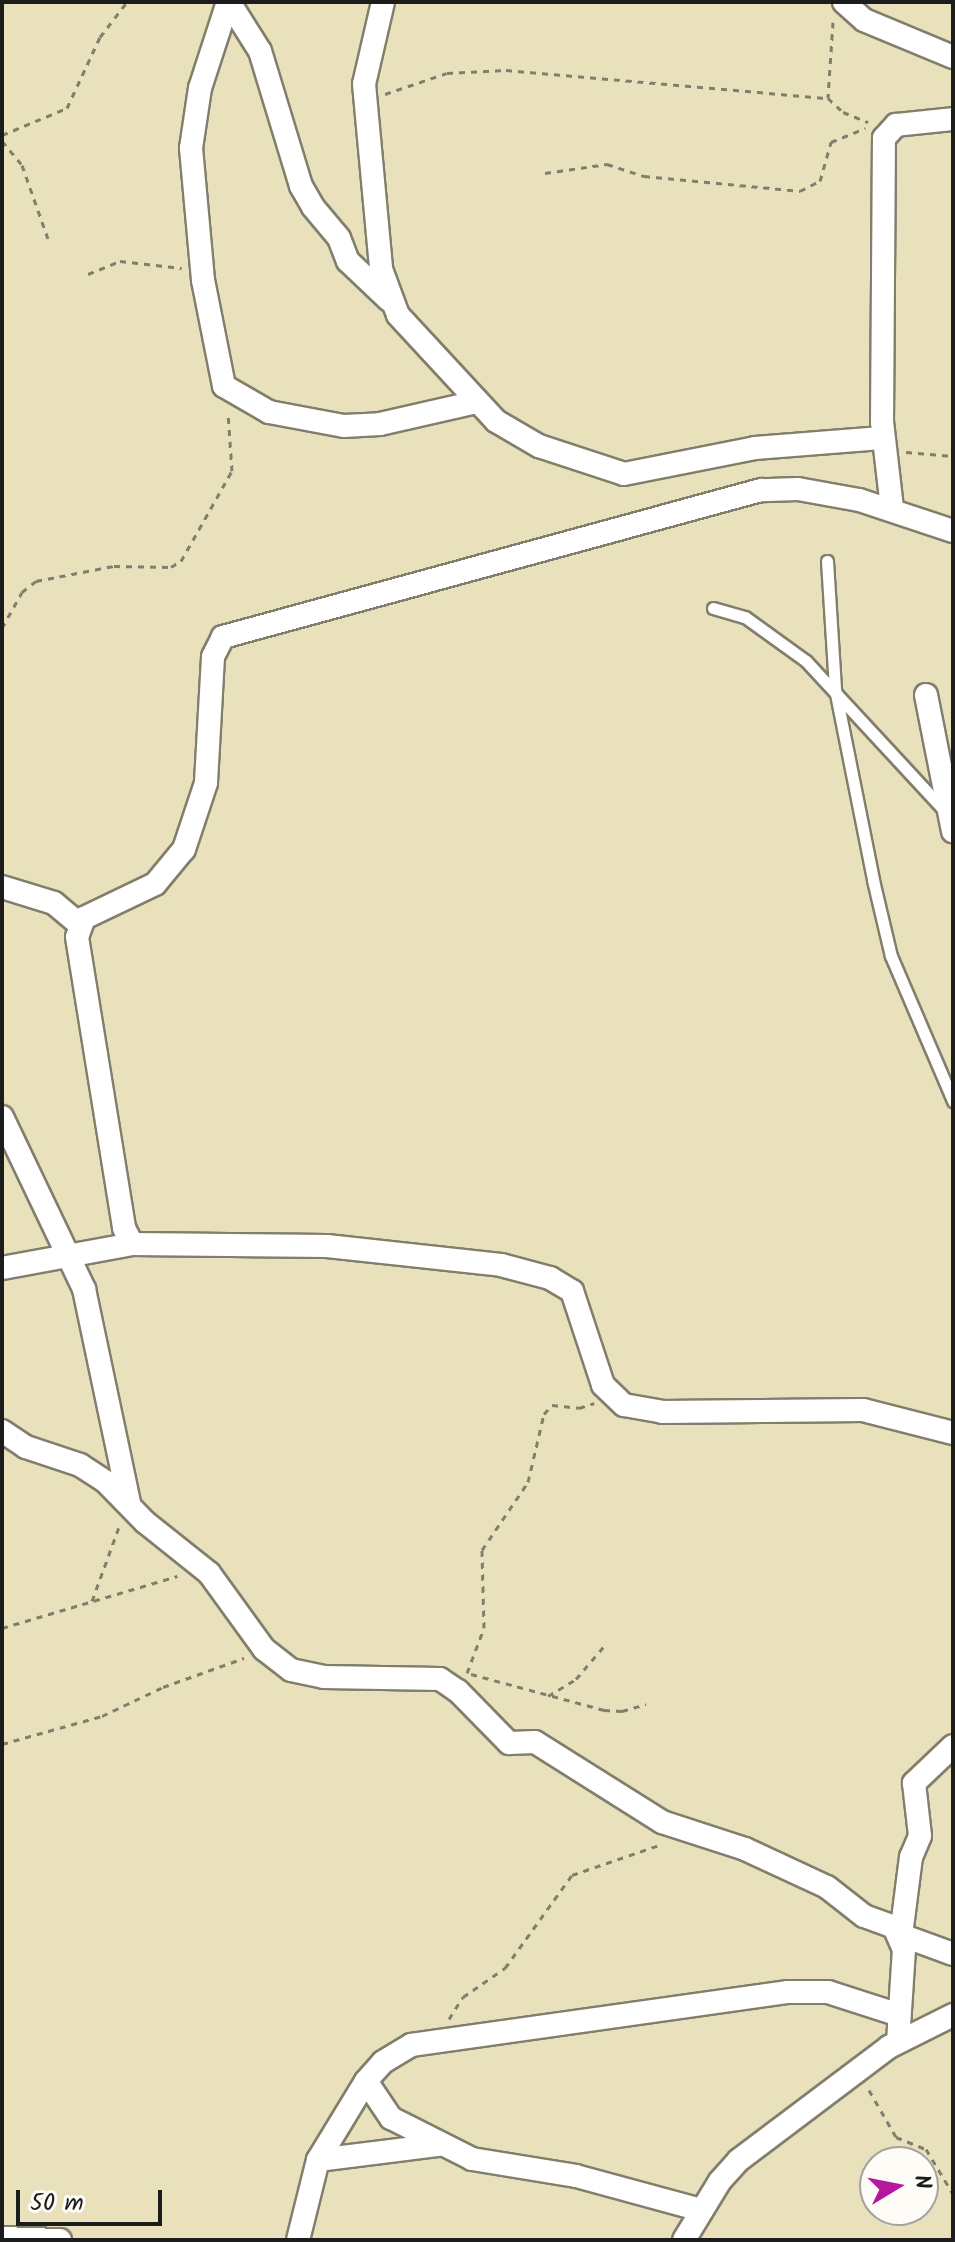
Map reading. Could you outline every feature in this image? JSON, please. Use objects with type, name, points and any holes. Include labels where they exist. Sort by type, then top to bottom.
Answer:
[{"type":"street","points":[[228,2],[193,126],[201,264],[227,390],[269,412],[344,426],[380,424],[477,402]]},
{"type":"street","points":[[228,2],[260,51],[313,207],[339,238],[348,261],[390,301],[477,402],[521,438],[624,474],[755,448],[883,443]]},
{"type":"street","points":[[383,2],[366,62],[364,104],[376,246],[390,301]]},
{"type":"street","points":[[839,9],[953,57]]},
{"type":"street","points":[[892,508],[883,443],[885,132],[896,125],[953,119]]},
{"type":"street","points":[[79,924],[155,884],[184,849],[206,783],[213,657],[222,638],[266,621],[761,490],[798,489],[892,508],[953,531]]},
{"type":"street","points":[[926,695],[951,824]]},
{"type":"street","points":[[2,887],[54,903],[79,924]]},
{"type":"street","points":[[79,924],[77,950],[124,1228],[133,1244]]},
{"type":"street","points":[[2,1117],[71,1255],[87,1303],[130,1506]]},
{"type":"street","points":[[2,1268],[133,1244],[213,1241],[432,1255],[550,1278],[576,1297],[611,1397],[624,1405],[662,1412],[863,1410],[953,1433]]},
{"type":"street","points":[[2,1431],[26,1447],[89,1469],[209,1573],[267,1652],[309,1676],[435,1678],[463,1682],[509,1743],[535,1742],[602,1787],[693,1836],[745,1849],[827,1887],[850,1908],[901,1935],[953,1954]]},
{"type":"street","points":[[898,2042],[901,1935],[911,1857],[920,1836],[914,1783],[953,1746]]},
{"type":"street","points":[[298,2240],[318,2160],[366,2081],[402,2049],[788,1992],[840,1995],[899,2015]]},
{"type":"street","points":[[684,2240],[701,2210],[739,2160],[856,2070],[898,2042],[953,2015]]},
{"type":"street","points":[[366,2081],[391,2118],[439,2145],[472,2159],[576,2176],[701,2210]]},
{"type":"street","points":[[318,2160],[439,2145]]},
{"type":"street","points":[[2,2238],[60,2240]]},
{"type":"lane","points":[[827,561],[835,689],[891,956],[953,1101]]},
{"type":"lane","points":[[713,608],[745,617],[769,631],[835,689],[951,824]]},
{"type":"path","points":[[2,135],[67,108],[100,37],[127,2]]},
{"type":"path","points":[[828,98],[839,9]]},
{"type":"path","points":[[364,104],[447,73],[506,70],[828,98],[843,112],[877,127],[845,133],[831,142],[822,178],[805,190],[644,176],[607,164],[545,173]]},
{"type":"path","points":[[2,141],[22,165],[48,239]]},
{"type":"path","points":[[88,274],[120,261],[163,269],[201,264]]},
{"type":"path","points":[[2,628],[22,592],[36,581],[114,566],[171,567],[181,561],[232,471],[227,390]]},
{"type":"path","points":[[883,443],[930,457],[953,456]]},
{"type":"path","points":[[611,1397],[579,1408],[552,1405],[544,1414],[528,1482],[482,1550],[484,1628],[463,1682],[548,1696],[617,1712],[646,1704]]},
{"type":"path","points":[[92,1601],[109,1564],[109,1545],[130,1506]]},
{"type":"path","points":[[2,1628],[183,1574],[209,1573]]},
{"type":"path","points":[[548,1696],[576,1679],[605,1645]]},
{"type":"path","points":[[2,1744],[102,1716],[163,1687],[267,1652]]},
{"type":"path","points":[[444,2041],[456,2004],[505,1968],[572,1875],[693,1836]]},
{"type":"path","points":[[856,2070],[896,2137],[926,2149],[953,2194]]}]
